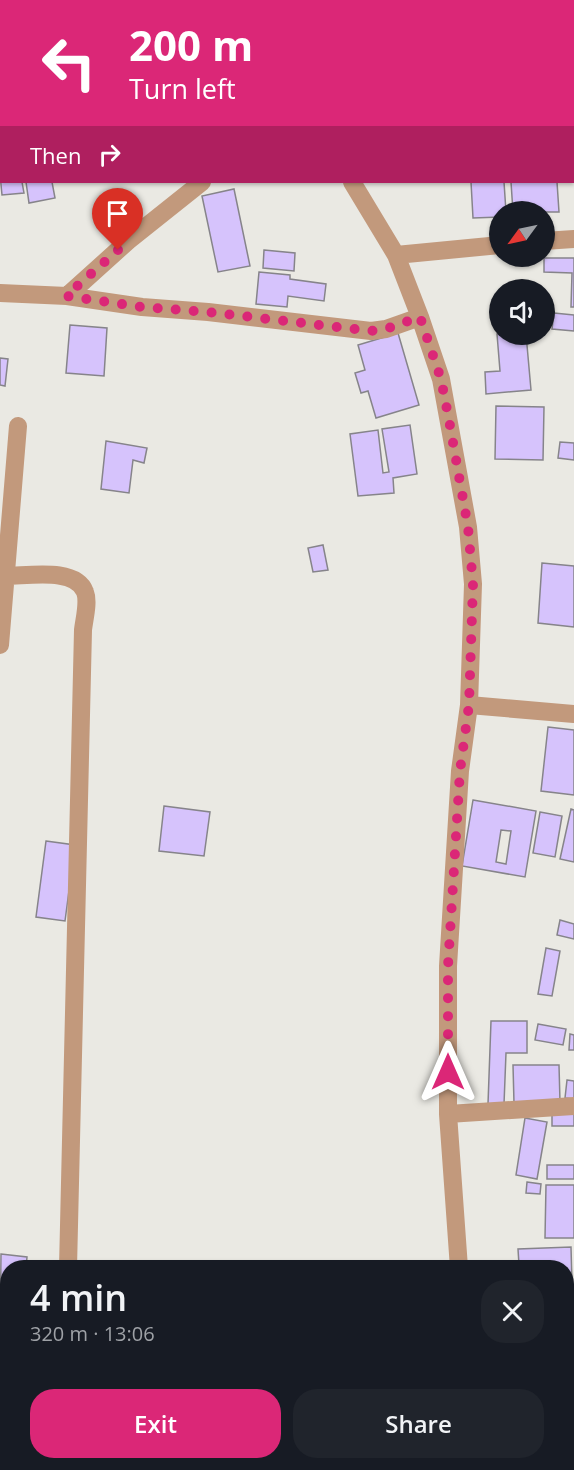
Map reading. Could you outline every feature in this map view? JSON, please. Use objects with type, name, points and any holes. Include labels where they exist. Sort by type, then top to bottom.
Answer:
[{"type":"street","points":[[66,296],[128,241],[201,183]]},
{"type":"street","points":[[353,183],[396,255],[441,379],[468,527],[473,584],[469,705],[460,771],[448,966],[448,1114],[458,1260]]},
{"type":"street","points":[[555,240],[574,239]]},
{"type":"street","points":[[396,255],[489,246]]},
{"type":"street","points":[[0,293],[66,296],[142,307],[208,312],[371,331],[386,329],[420,317]]},
{"type":"street","points":[[0,645],[18,426]]},
{"type":"street","points":[[6,576],[65,575],[80,583],[86,594],[83,630],[68,1260]]},
{"type":"street","points":[[469,705],[574,714]]},
{"type":"street","points":[[448,1114],[574,1106]]},
{"type":"building","points":[[1,183],[22,183],[24,193],[2,195]]},
{"type":"building","points":[[26,183],[52,183],[55,198],[29,203]]},
{"type":"building","points":[[471,183],[504,183],[505,201],[489,201],[489,217],[473,218]]},
{"type":"building","points":[[511,183],[557,183],[559,212],[555,212],[555,201],[512,201]]},
{"type":"building","points":[[234,189],[250,266],[218,272],[202,196]]},
{"type":"building","points":[[264,250],[295,253],[294,271],[263,268]]},
{"type":"building","points":[[555,258],[574,258],[574,307],[571,307],[572,273],[544,272],[544,267],[555,267]]},
{"type":"building","points":[[259,272],[290,275],[290,279],[326,284],[324,301],[288,296],[287,307],[256,304]]},
{"type":"building","points":[[555,313],[574,315],[574,331],[555,329]]},
{"type":"building","points":[[70,325],[107,328],[104,376],[66,373]]},
{"type":"building","points":[[398,333],[419,405],[376,418],[368,391],[361,393],[355,373],[365,370],[358,345]]},
{"type":"building","points":[[498,345],[527,345],[531,390],[486,394],[485,372],[500,371]]},
{"type":"building","points":[[0,358],[8,359],[5,386],[0,385]]},
{"type":"building","points":[[496,406],[544,407],[543,460],[495,459]]},
{"type":"building","points":[[410,425],[417,474],[393,478],[394,493],[358,496],[350,434],[378,430],[383,473],[389,472],[382,429]]},
{"type":"building","points":[[106,441],[147,448],[144,463],[133,460],[129,493],[101,489]]},
{"type":"building","points":[[560,442],[574,443],[574,460],[558,458]]},
{"type":"building","points":[[323,545],[328,570],[313,572],[308,548]]},
{"type":"building","points":[[542,563],[574,566],[574,627],[538,623]]},
{"type":"building","points":[[548,727],[574,730],[574,795],[541,791]]},
{"type":"building","points":[[473,800],[536,811],[525,877],[462,866]],"holes":[[[501,830],[511,831],[506,864],[496,862]]]},
{"type":"building","points":[[164,806],[210,812],[204,856],[159,851]]},
{"type":"building","points":[[571,809],[574,810],[574,862],[560,859]]},
{"type":"building","points":[[540,812],[562,816],[555,857],[533,853]]},
{"type":"building","points":[[46,841],[75,845],[65,921],[36,917]]},
{"type":"building","points":[[560,920],[574,924],[574,939],[557,935]]},
{"type":"building","points":[[546,948],[560,951],[552,996],[538,994]]},
{"type":"building","points":[[491,1021],[527,1021],[527,1053],[506,1053],[504,1104],[488,1104]]},
{"type":"building","points":[[538,1024],[566,1029],[563,1045],[535,1040]]},
{"type":"building","points":[[570,1034],[574,1035],[574,1050],[569,1050]]},
{"type":"building","points":[[513,1065],[559,1065],[560,1102],[514,1103]]},
{"type":"building","points":[[567,1080],[574,1081],[574,1099],[565,1098]]},
{"type":"building","points":[[552,1111],[574,1111],[574,1126],[552,1126]]},
{"type":"building","points":[[525,1118],[547,1122],[537,1179],[516,1175]]},
{"type":"building","points":[[547,1165],[574,1165],[574,1179],[547,1179]]},
{"type":"building","points":[[527,1182],[541,1184],[540,1194],[526,1193]]},
{"type":"building","points":[[546,1185],[574,1185],[574,1238],[545,1238]]},
{"type":"building","points":[[571,1247],[571,1260],[519,1260],[518,1249]]},
{"type":"building","points":[[1,1254],[27,1257],[27,1260],[1,1260]]},
{"type":"route","points":[[118,250],[66,296],[142,307],[208,312],[371,331],[386,329],[420,317],[441,379],[461,481],[473,584],[469,705],[460,771],[454,844],[448,966],[448,1072]]}]
